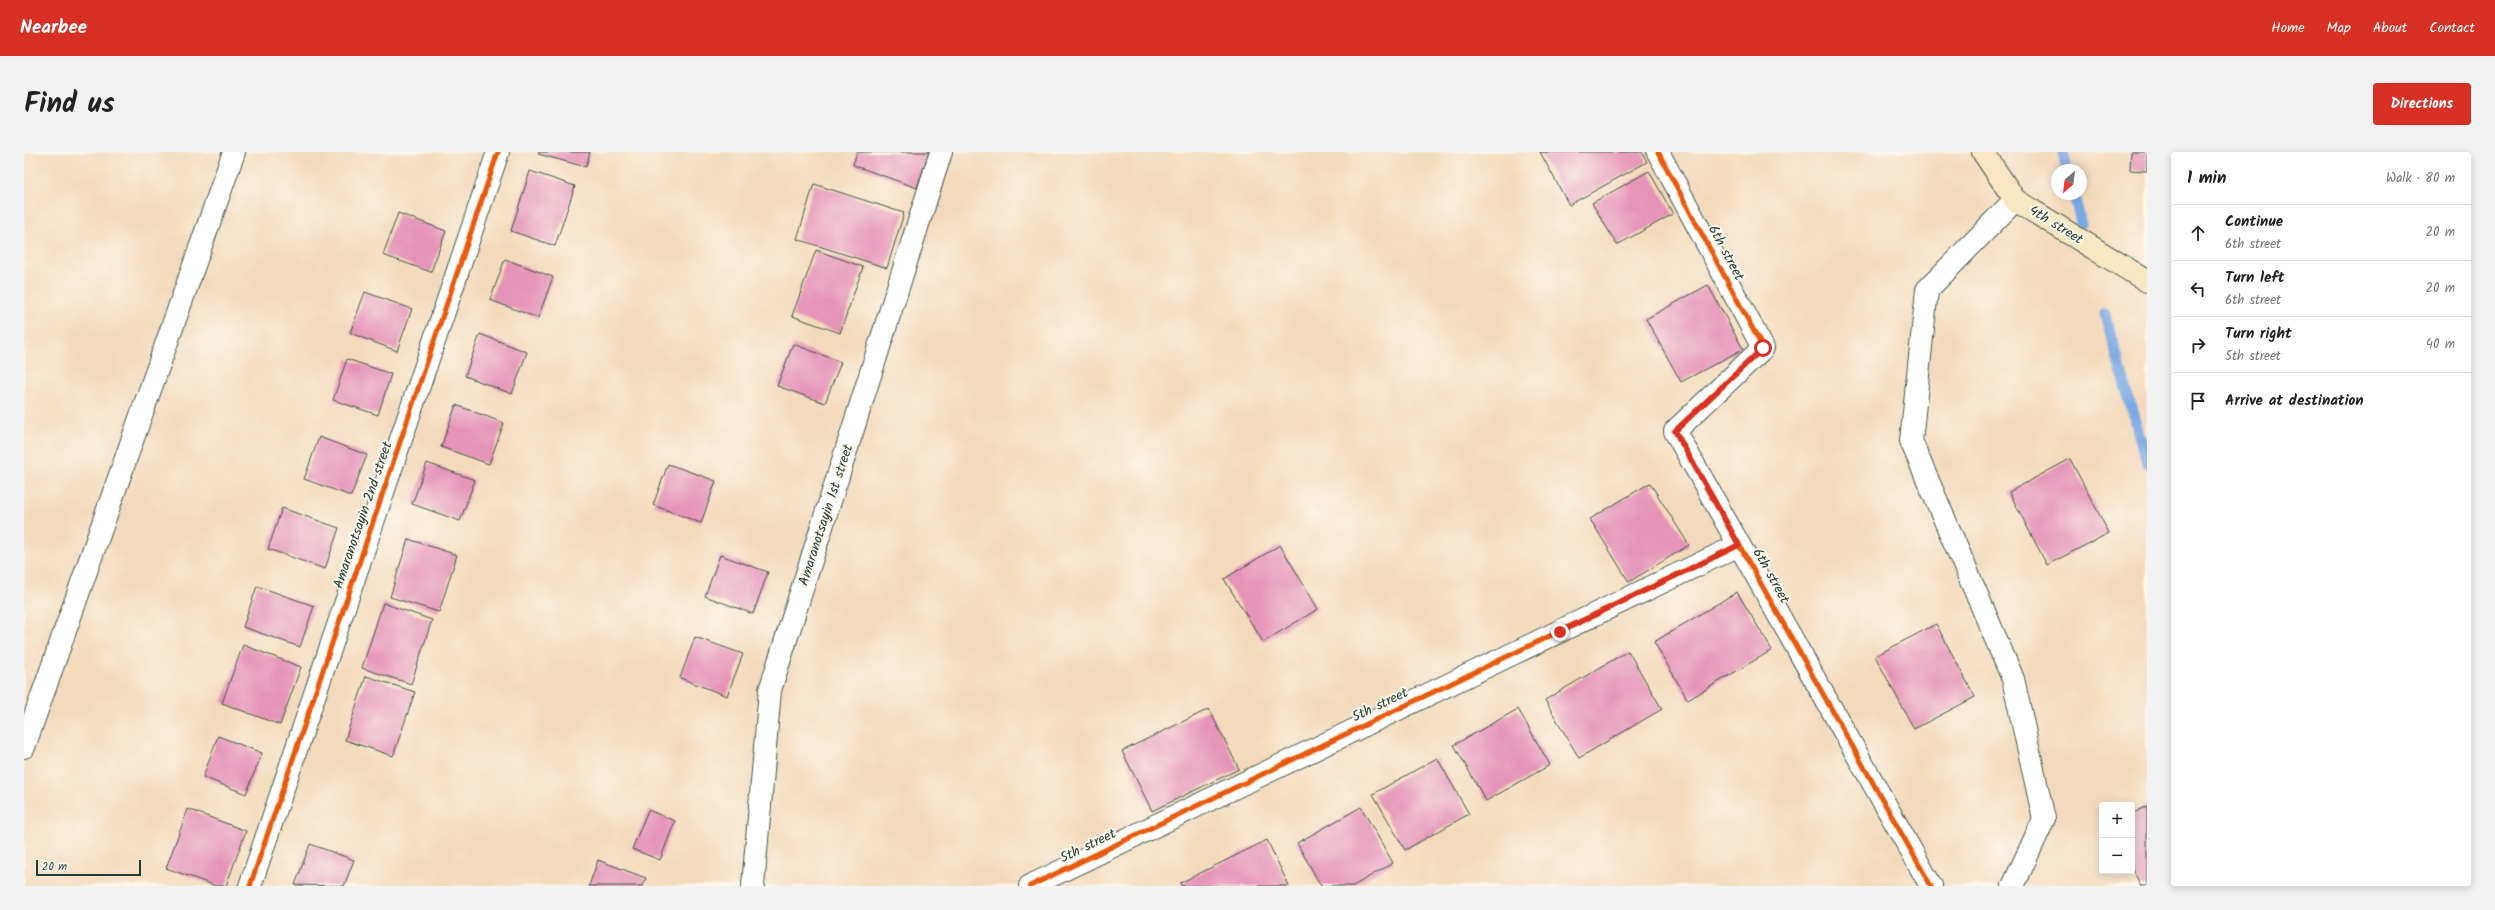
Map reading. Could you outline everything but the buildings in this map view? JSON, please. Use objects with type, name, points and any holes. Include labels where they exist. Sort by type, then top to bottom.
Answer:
[{"type":"main road","name":"4th street","points":[[1983,152],[2015,200],[2147,281]]},
{"type":"street","points":[[24,747],[234,152]]},
{"type":"street","name":"Amaranotsayin 2nd street","points":[[250,886],[498,152]]},
{"type":"street","name":"Amaranotsayin 1st street","points":[[753,886],[770,690],[941,152]]},
{"type":"street","name":"6th street","points":[[1658,152],[1763,348],[1675,431],[1931,886]]},
{"type":"street","points":[[2013,886],[2044,819],[2013,679],[1911,441],[1927,290],[2015,200]]},
{"type":"street","name":"5th street","points":[[1030,886],[1739,545]]},
{"type":"waterway","points":[[2063,152],[2066,164]]},
{"type":"waterway","points":[[2075,200],[2081,224]]},
{"type":"waterway","points":[[2105,314],[2147,463]]},
{"type":"cycle path","points":[[250,886],[498,152]]},
{"type":"cycle path","points":[[1658,152],[1763,348],[1675,431],[1931,886]]},
{"type":"cycle path","points":[[1030,886],[1739,545]]},
{"type":"route","points":[[1560,632],[1739,545],[1675,431],[1763,348]]}]
